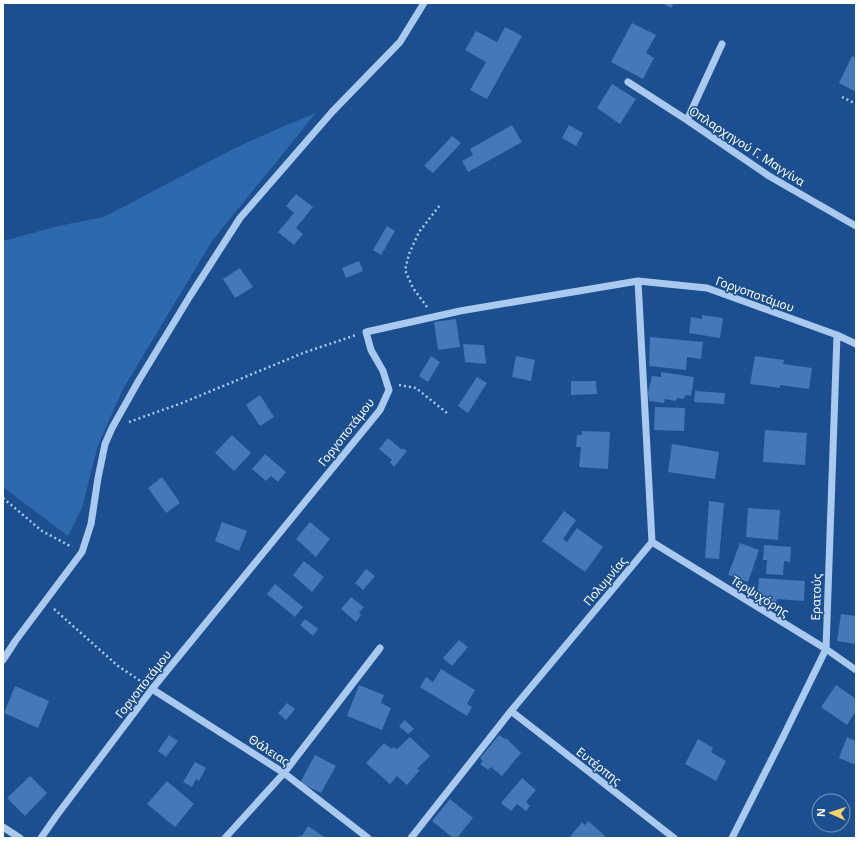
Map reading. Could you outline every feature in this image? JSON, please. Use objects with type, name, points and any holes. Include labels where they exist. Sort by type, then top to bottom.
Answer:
[{"type":"street","points":[[3,660],[44,600],[82,552],[91,524],[105,444],[112,428],[139,380],[190,296],[240,218],[332,112],[400,42],[424,3]]},
{"type":"street","points":[[687,120],[722,44]]},
{"type":"street","name":"Οπλαρχηγού Γ. Μαγγίνα","points":[[628,82],[769,176],[856,226]]},
{"type":"street","points":[[638,281],[652,542]]},
{"type":"street","name":"Γοργοποτάμου","points":[[366,332],[460,311],[638,281],[707,288],[837,335],[856,344]]},
{"type":"street","points":[[366,332],[371,350],[383,371],[387,385]]},
{"type":"street","name":"Ερατούς","points":[[732,838],[826,649],[837,335]]},
{"type":"street","name":"Γοργοποτάμου","points":[[41,838],[152,689],[380,410],[388,390],[387,385]]},
{"type":"street","name":"Τερψιχόρης","points":[[652,542],[826,649],[856,670]]},
{"type":"street","name":"Πολυμνίας","points":[[411,838],[511,711],[652,542]]},
{"type":"street","points":[[225,838],[284,772],[380,648]]},
{"type":"street","name":"Θάλειας","points":[[152,689],[284,772],[368,838]]},
{"type":"street","name":"Ευτέρπης","points":[[511,711],[674,838]]},
{"type":"street","points":[[3,827],[20,838]]},
{"type":"path","points":[[842,97],[856,104]]},
{"type":"path","points":[[434,318],[412,288],[405,270],[409,254],[419,232],[440,205]]},
{"type":"path","points":[[112,428],[182,403],[303,353],[366,332]]},
{"type":"path","points":[[387,385],[405,385],[416,388],[447,413]]},
{"type":"path","points":[[3,498],[42,531],[82,552]]},
{"type":"path","points":[[44,600],[118,666],[152,689]]},
{"type":"shaded area","points":[[316,113],[212,241],[123,389],[98,445],[82,508],[68,536],[3,487],[3,241],[58,226],[104,217],[235,148]]},
{"type":"building","points":[[662,3],[674,3],[671,8]]},
{"type":"building","points":[[632,23],[656,35],[646,53],[654,58],[643,79],[611,62]]},
{"type":"building","points":[[505,27],[522,36],[487,99],[470,90],[486,62],[465,50],[476,31],[497,42]]},
{"type":"building","points":[[852,56],[856,58],[856,92],[839,83]]},
{"type":"building","points":[[612,84],[636,99],[620,124],[597,108]]},
{"type":"building","points":[[512,125],[522,142],[468,172],[462,161],[473,155],[470,149]]},
{"type":"building","points":[[569,125],[583,133],[576,146],[562,138]]},
{"type":"building","points":[[452,136],[461,143],[433,173],[424,166]]},
{"type":"building","points":[[296,194],[313,207],[296,228],[303,234],[294,245],[278,232],[294,213],[286,206]]},
{"type":"building","points":[[387,226],[395,231],[381,255],[373,250]]},
{"type":"building","points":[[359,261],[363,271],[346,278],[342,268]]},
{"type":"building","points":[[240,268],[253,287],[235,298],[223,279]]},
{"type":"building","points":[[702,315],[723,318],[720,338],[689,333],[691,317],[702,319]]},
{"type":"building","points":[[456,319],[460,347],[438,350],[434,322]]},
{"type":"building","points":[[650,337],[703,342],[701,359],[687,357],[686,370],[649,366]]},
{"type":"building","points":[[463,344],[484,345],[486,364],[465,362]]},
{"type":"building","points":[[431,356],[440,362],[428,382],[419,376]]},
{"type":"building","points":[[516,356],[535,360],[531,381],[512,377]]},
{"type":"building","points":[[755,356],[784,360],[783,364],[812,368],[809,389],[780,385],[780,388],[750,384]]},
{"type":"building","points":[[661,372],[694,377],[691,396],[685,395],[684,399],[677,398],[676,401],[665,399],[664,403],[649,401],[648,392],[652,376],[661,377]]},
{"type":"building","points":[[477,377],[487,383],[468,413],[458,406]]},
{"type":"building","points":[[571,381],[596,381],[597,394],[571,395]]},
{"type":"building","points":[[695,391],[725,393],[724,404],[694,402]]},
{"type":"building","points":[[260,395],[274,417],[260,426],[246,405]]},
{"type":"building","points":[[655,407],[685,408],[684,431],[654,430]]},
{"type":"building","points":[[765,430],[807,433],[805,465],[763,462]]},
{"type":"building","points":[[582,431],[610,432],[608,469],[579,467],[581,447],[576,447],[577,435],[582,435]]},
{"type":"building","points":[[232,435],[251,453],[234,471],[215,453]]},
{"type":"building","points":[[388,438],[402,450],[403,448],[407,451],[394,467],[390,462],[392,460],[379,449]]},
{"type":"building","points":[[672,444],[719,452],[715,479],[668,472]]},
{"type":"building","points":[[265,454],[286,472],[278,482],[271,476],[266,481],[252,469]]},
{"type":"building","points":[[162,477],[180,503],[166,513],[148,488]]},
{"type":"building","points":[[709,501],[724,503],[719,559],[705,558]]},
{"type":"building","points":[[748,508],[780,510],[778,540],[746,537]]},
{"type":"building","points":[[564,511],[576,520],[563,539],[567,542],[577,528],[603,547],[585,572],[542,541]]},
{"type":"building","points":[[222,522],[247,531],[239,551],[215,541]]},
{"type":"building","points":[[310,522],[330,539],[316,557],[296,539]]},
{"type":"building","points":[[740,543],[759,550],[748,582],[728,575]]},
{"type":"building","points":[[764,545],[791,547],[790,562],[784,561],[783,575],[766,574],[767,560],[763,560]]},
{"type":"building","points":[[304,561],[324,577],[312,592],[293,575]]},
{"type":"building","points":[[366,569],[375,576],[363,590],[355,583]]},
{"type":"building","points":[[759,578],[805,581],[804,601],[777,599],[776,604],[757,602]]},
{"type":"building","points":[[275,584],[303,607],[295,617],[267,594]]},
{"type":"building","points":[[351,597],[364,607],[359,613],[361,615],[356,622],[341,609]]},
{"type":"building","points":[[841,614],[856,616],[856,644],[837,641]]},
{"type":"building","points":[[305,619],[318,629],[313,636],[300,625]]},
{"type":"building","points":[[459,640],[468,647],[452,666],[443,658]]},
{"type":"building","points":[[441,669],[475,690],[467,704],[472,707],[467,716],[420,687],[426,677],[433,682]]},
{"type":"building","points":[[359,685],[384,695],[381,703],[391,708],[382,730],[347,716]]},
{"type":"building","points":[[836,685],[856,699],[856,711],[847,725],[821,707]]},
{"type":"building","points":[[15,686],[49,701],[38,728],[4,713]]},
{"type":"building","points":[[287,703],[295,709],[286,720],[278,713]]},
{"type":"building","points":[[405,720],[414,729],[408,734],[399,726]]},
{"type":"building","points":[[169,735],[178,741],[166,757],[158,751]]},
{"type":"building","points":[[499,735],[505,739],[506,738],[521,753],[502,776],[491,767],[488,770],[480,764],[483,761],[480,758]]},
{"type":"building","points":[[410,737],[430,756],[417,769],[420,770],[407,785],[397,776],[390,784],[366,763],[384,743],[392,749],[393,747],[397,749]]},
{"type":"building","points":[[847,737],[856,741],[856,765],[839,758]]},
{"type":"building","points":[[698,739],[713,748],[711,752],[726,761],[716,781],[685,764]]},
{"type":"building","points":[[315,755],[336,766],[321,793],[300,783]]},
{"type":"building","points":[[195,762],[206,768],[199,781],[196,779],[192,787],[183,782]]},
{"type":"building","points":[[30,776],[47,793],[25,816],[7,798]]},
{"type":"building","points":[[522,778],[536,790],[526,802],[530,806],[526,811],[517,804],[511,811],[501,803]]},
{"type":"building","points":[[167,781],[194,804],[175,827],[147,804]]},
{"type":"building","points":[[450,799],[473,818],[457,838],[453,838],[432,821]]},
{"type":"building","points":[[588,821],[605,836],[603,838],[569,838],[582,822],[585,825]]},
{"type":"building","points":[[308,826],[326,838],[298,838],[300,835],[302,836]]}]
